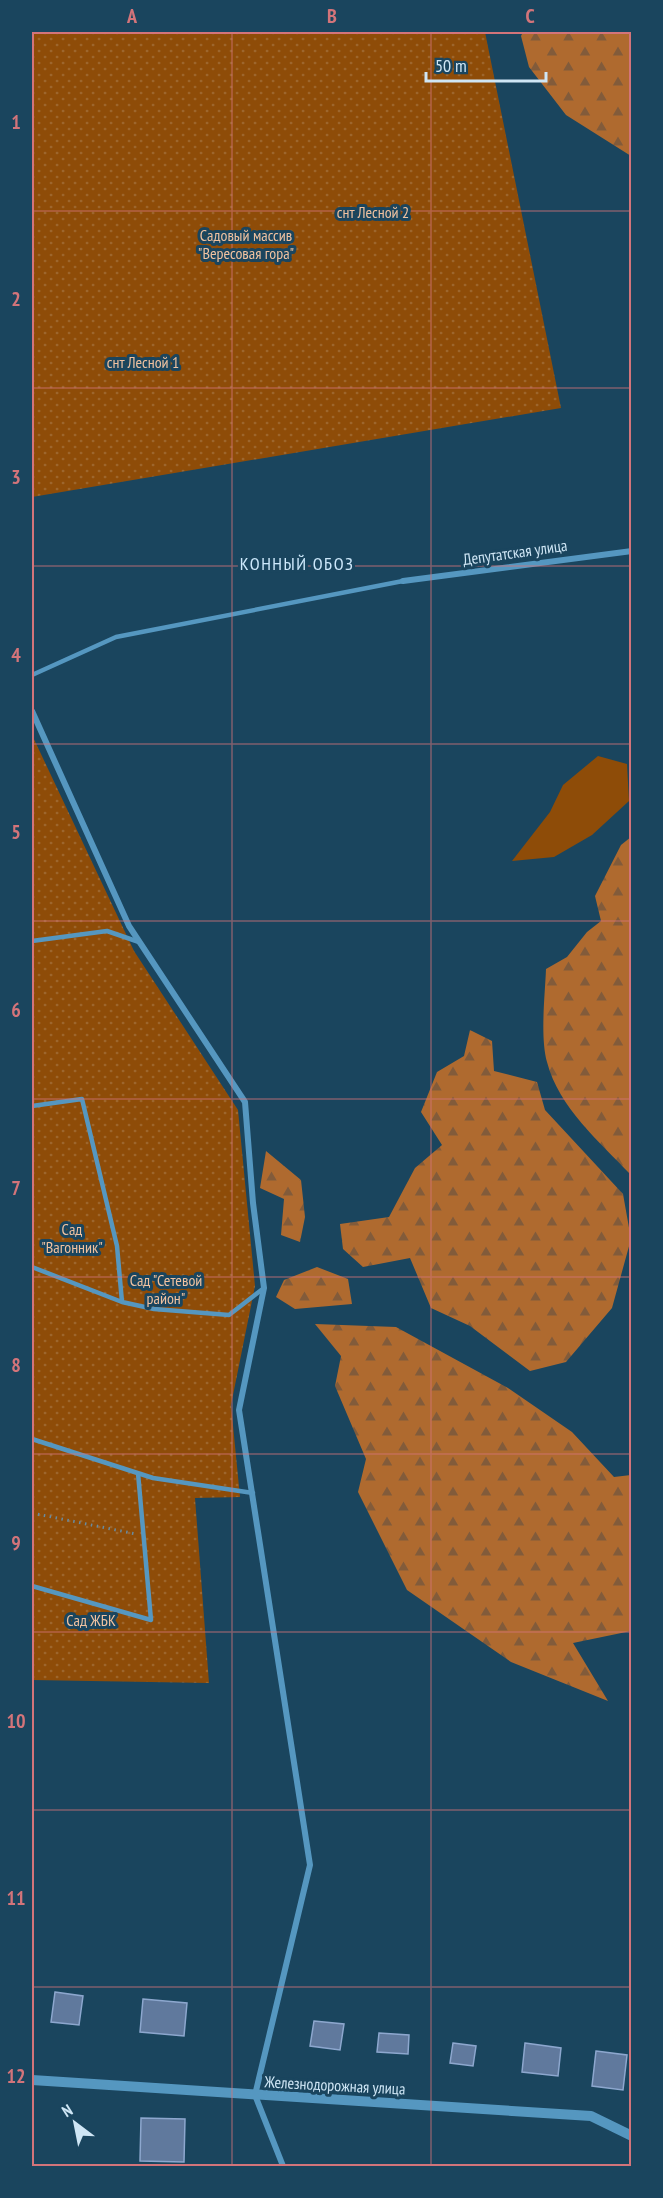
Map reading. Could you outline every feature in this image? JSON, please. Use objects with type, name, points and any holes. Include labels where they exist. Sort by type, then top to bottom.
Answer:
[{"type":"street","name":"Депутатская улица","points":[[403,581],[632,551]]},
{"type":"street","points":[[32,711],[129,926],[244,1102],[252,1203],[264,1288],[239,1410],[310,1864],[255,2095],[283,2166]]},
{"type":"street","name":"Железнодорожная улица","points":[[32,2080],[591,2116],[632,2136]]},
{"type":"lane","points":[[32,675],[116,637],[403,581]]},
{"type":"lane","points":[[32,941],[107,931],[140,942]]},
{"type":"lane","points":[[32,1106],[82,1099],[117,1246],[122,1302]]},
{"type":"lane","points":[[32,1267],[122,1302],[154,1309],[229,1316],[264,1288]]},
{"type":"lane","points":[[32,1439],[153,1478],[253,1493]]},
{"type":"lane","points":[[32,1586],[151,1620],[138,1473]]},
{"type":"path","points":[[32,1513],[143,1535]]},
{"type":"green space","name":"Садовый массив \"Вересовая гора\"","points":[[32,32],[485,32],[561,408],[32,497]]},
{"type":"green space","points":[[523,32],[631,32],[631,156],[566,115],[529,67],[521,36]]},
{"type":"green space","points":[[32,735],[134,951],[238,1110],[255,1286],[231,1405],[240,1497],[195,1498],[209,1683],[32,1680]]},
{"type":"green space","points":[[598,756],[627,764],[629,801],[592,835],[554,857],[512,861],[550,812],[563,785]]},
{"type":"green space","points":[[631,837],[631,1175],[582,1123],[561,1094],[547,1062],[543,1028],[546,969],[567,957],[587,932],[601,921],[595,896],[621,845]]},
{"type":"green space","points":[[470,1030],[492,1041],[494,1071],[537,1082],[545,1110],[623,1194],[631,1239],[612,1308],[566,1362],[530,1371],[470,1326],[431,1308],[410,1258],[363,1267],[343,1249],[340,1224],[389,1217],[415,1168],[442,1145],[421,1112],[437,1072],[464,1056]]},
{"type":"green space","points":[[266,1151],[301,1180],[305,1217],[300,1242],[281,1235],[284,1199],[260,1188]]},
{"type":"green space","points":[[317,1267],[348,1279],[352,1304],[295,1309],[276,1297],[284,1280]]},
{"type":"green space","points":[[315,1324],[396,1327],[508,1388],[572,1432],[614,1477],[631,1475],[631,1631],[573,1643],[608,1701],[511,1662],[407,1590],[358,1492],[366,1459],[335,1386],[341,1356]]},
{"type":"building","points":[[55,1992],[83,1996],[79,2025],[51,2022]]},
{"type":"building","points":[[143,1999],[187,2003],[184,2036],[140,2032]]},
{"type":"building","points":[[314,2021],[344,2024],[340,2050],[310,2046]]},
{"type":"building","points":[[379,2033],[409,2035],[408,2054],[377,2052]]},
{"type":"building","points":[[453,2043],[476,2046],[473,2066],[450,2063]]},
{"type":"building","points":[[525,2043],[561,2048],[558,2076],[522,2072]]},
{"type":"building","points":[[596,2051],[627,2055],[623,2090],[592,2086]]},
{"type":"building","points":[[141,2118],[185,2119],[184,2162],[140,2161]]},
{"type":"district","name":"КОННЫЙ ОБОЗ","points":[[297,564]]},
{"type":"park label","name":"снт Лесной 2","points":[[373,212]]},
{"type":"park label","name":"снт Лесной 1","points":[[143,362]]},
{"type":"park label","name":"Сад \"Вагонник\"","points":[[72,1238]]},
{"type":"park label","name":"Сад \"Сетевой район\"","points":[[166,1289]]},
{"type":"park label","name":"Сад ЖБК","points":[[91,1620]]}]
